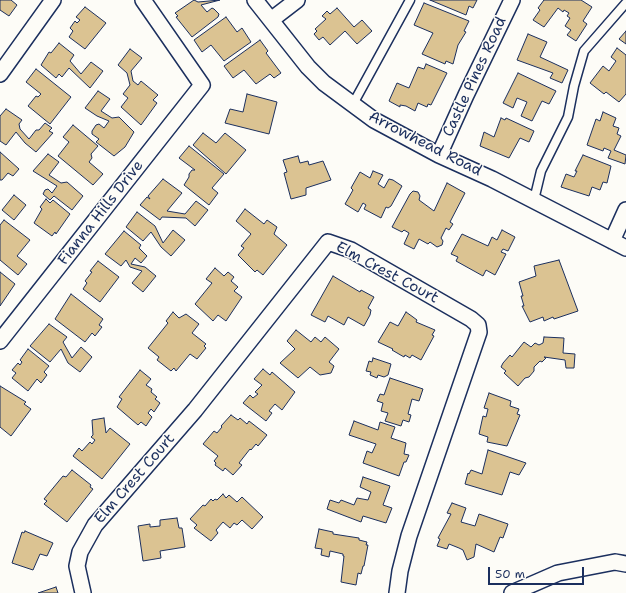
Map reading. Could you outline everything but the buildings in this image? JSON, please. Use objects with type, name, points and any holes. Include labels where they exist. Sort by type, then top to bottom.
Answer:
[{"type":"street","points":[[0,74],[53,0]]},
{"type":"street","name":"Fianna Hills Drive","points":[[0,341],[202,86],[143,0]]},
{"type":"street","name":"Arrowhead Road","points":[[255,0],[308,67],[324,82],[374,120],[439,155],[534,200],[626,248]]},
{"type":"street","points":[[271,20],[297,0]]},
{"type":"street","name":"Castle Pines Road","points":[[439,155],[512,0]]},
{"type":"street","points":[[612,241],[626,210]]},
{"type":"street","name":"Elm Crest Court","points":[[84,593],[77,566],[80,552],[95,525],[195,410],[328,242],[351,250],[472,319],[478,325],[479,332],[409,536],[400,571],[397,593]]},
{"type":"street","points":[[512,593],[558,573],[615,562],[626,564]]},
{"type":"lane","points":[[353,104],[410,0]]},
{"type":"lane","points":[[534,200],[541,171],[568,117],[574,86],[584,51],[626,3]]}]
